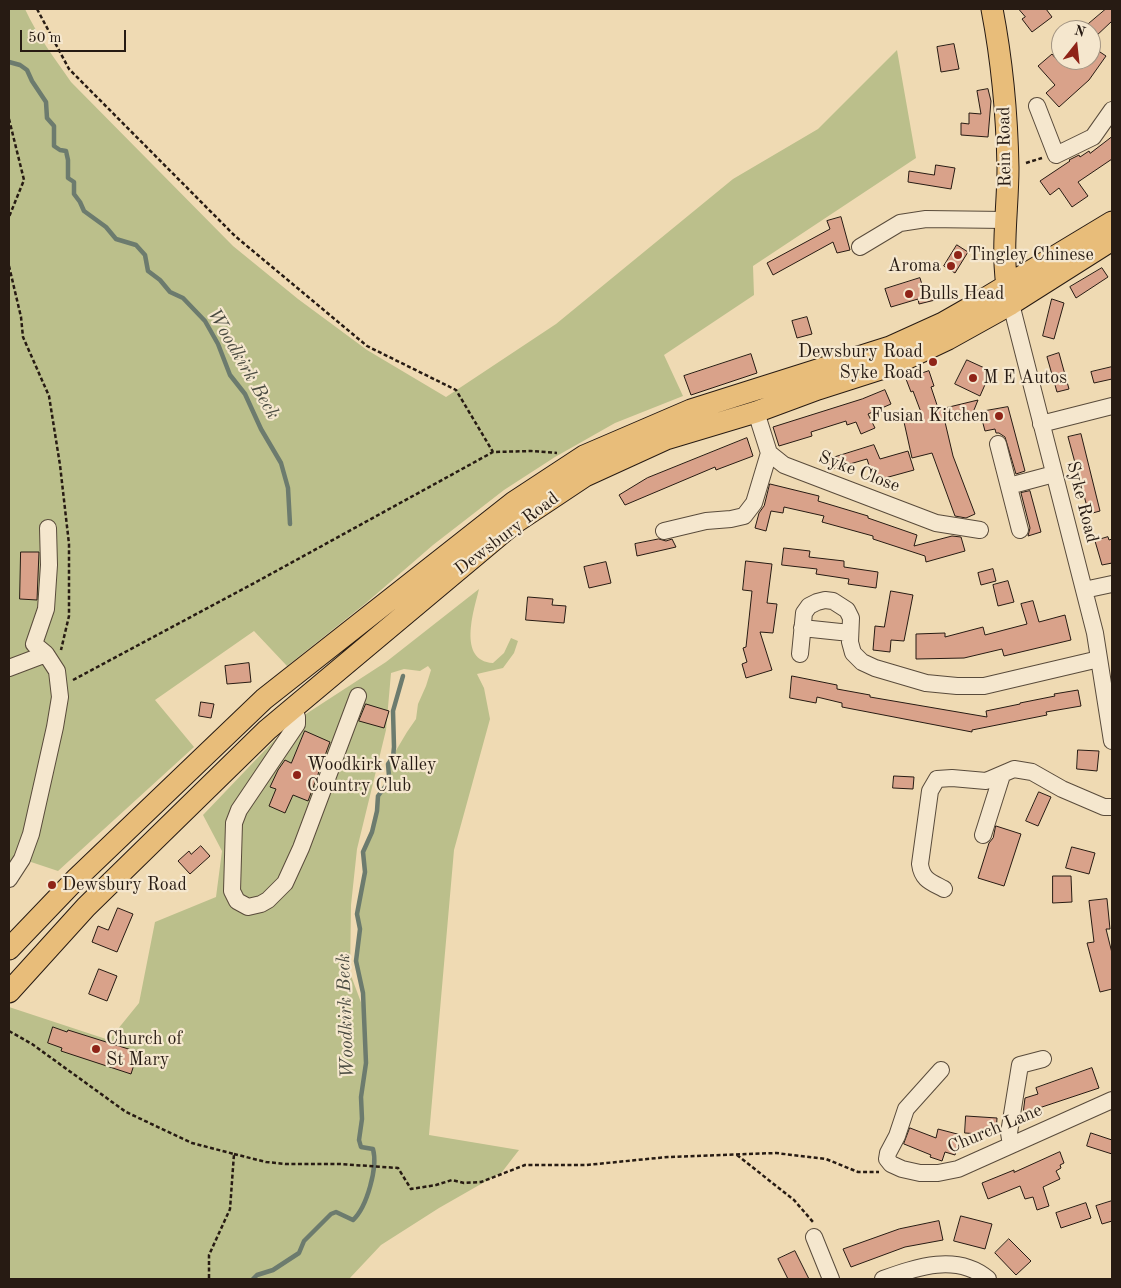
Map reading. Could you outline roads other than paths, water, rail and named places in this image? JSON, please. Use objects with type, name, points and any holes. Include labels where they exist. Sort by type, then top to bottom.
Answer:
[{"type":"main road","name":"Rein Road","points":[[992,9],[1005,103],[1008,169],[1005,258],[1009,295]]},
{"type":"main road","name":"Dewsbury Road","points":[[9,992],[86,907],[267,730],[513,524],[585,476],[666,439],[756,412],[818,389],[893,365],[948,339],[1112,222]]},
{"type":"main road","name":"Dewsbury Road","points":[[9,950],[77,878],[264,700],[514,502],[568,466],[584,456],[691,410],[890,347],[1009,295],[1112,240]]},
{"type":"main road","points":[[9,950],[35,962]]},
{"type":"street","points":[[1037,106],[1056,155],[1093,137],[1112,110]]},
{"type":"street","points":[[860,247],[900,223],[926,220],[1005,220]]},
{"type":"street","name":"Syke Road","points":[[1009,295],[1095,633],[1109,703],[1112,741]]},
{"type":"street","points":[[1041,424],[1112,406]]},
{"type":"street","points":[[664,531],[706,521],[744,516],[754,503],[769,453],[756,412]]},
{"type":"street","points":[[998,444],[1020,530]]},
{"type":"street","name":"Syke Close","points":[[769,453],[784,465],[936,523],[980,530]]},
{"type":"street","points":[[1009,486],[1054,474]]},
{"type":"street","points":[[9,879],[22,859],[31,834],[60,697],[58,679],[46,654],[34,644],[46,609],[50,565],[48,528]]},
{"type":"street","points":[[1084,590],[1112,584]]},
{"type":"street","points":[[800,654],[804,613],[809,606],[825,600],[833,601],[847,610],[851,618],[850,634],[853,653],[862,662],[875,668],[926,683],[984,686],[1099,660]]},
{"type":"street","points":[[802,628],[850,634]]},
{"type":"street","points":[[9,668],[46,654]]},
{"type":"street","points":[[293,709],[298,724],[239,810],[234,823],[232,891],[237,901],[248,907],[262,904],[286,883],[358,696]]},
{"type":"street","points":[[944,889],[928,881],[921,873],[920,864],[930,791],[938,779],[952,778],[986,781],[1014,769],[1032,772],[1079,796],[1104,807],[1112,808]]},
{"type":"street","points":[[983,834],[1002,775]]},
{"type":"street","points":[[1011,1145],[1009,1133],[1020,1065],[1043,1059]]},
{"type":"street","name":"Church Lane","points":[[941,1070],[906,1110],[897,1136],[888,1153],[887,1158],[891,1164],[902,1169],[920,1173],[938,1174],[958,1169],[1112,1100]]},
{"type":"street","points":[[814,1237],[831,1279]]},
{"type":"street","points":[[884,1279],[920,1266],[943,1264],[963,1267],[988,1279]]},
{"type":"waterway","name":"Woodkirk Beck","points":[[9,62],[20,65],[27,70],[46,102],[47,118],[54,126],[54,146],[66,151],[68,178],[74,182],[74,194],[84,211],[106,227],[116,239],[136,245],[145,255],[148,271],[160,280],[170,292],[183,298],[205,321],[218,344],[230,375],[245,394],[261,429],[281,463],[288,488],[290,524]]},
{"type":"waterway","name":"Woodkirk Beck","points":[[253,1279],[257,1275],[273,1270],[299,1253],[304,1241],[331,1214],[336,1212],[353,1220],[363,1206],[373,1176],[373,1149],[361,1147],[359,1140],[362,1119],[361,1097],[366,1063],[363,993],[356,961],[360,929],[357,914],[365,872],[363,852],[372,832],[378,796],[387,784],[389,776],[388,764],[393,757],[394,747],[393,711],[403,676]]},
{"type":"place","name":"Tingley Chinese","points":[[958,255]]},
{"type":"place","name":"Aroma","points":[[951,266]]},
{"type":"place","name":"Bulls Head","points":[[909,294]]},
{"type":"place","name":"Dewsbury Road Syke Road","points":[[933,362]]},
{"type":"place","name":"M E Autos","points":[[973,378]]},
{"type":"place","name":"Fusian Kitchen","points":[[999,416]]},
{"type":"place","name":"Woodkirk Valley Country Club","points":[[297,775]]},
{"type":"place","name":"Dewsbury Road","points":[[52,885]]},
{"type":"place","name":"Church of St Mary","points":[[96,1049]]}]
